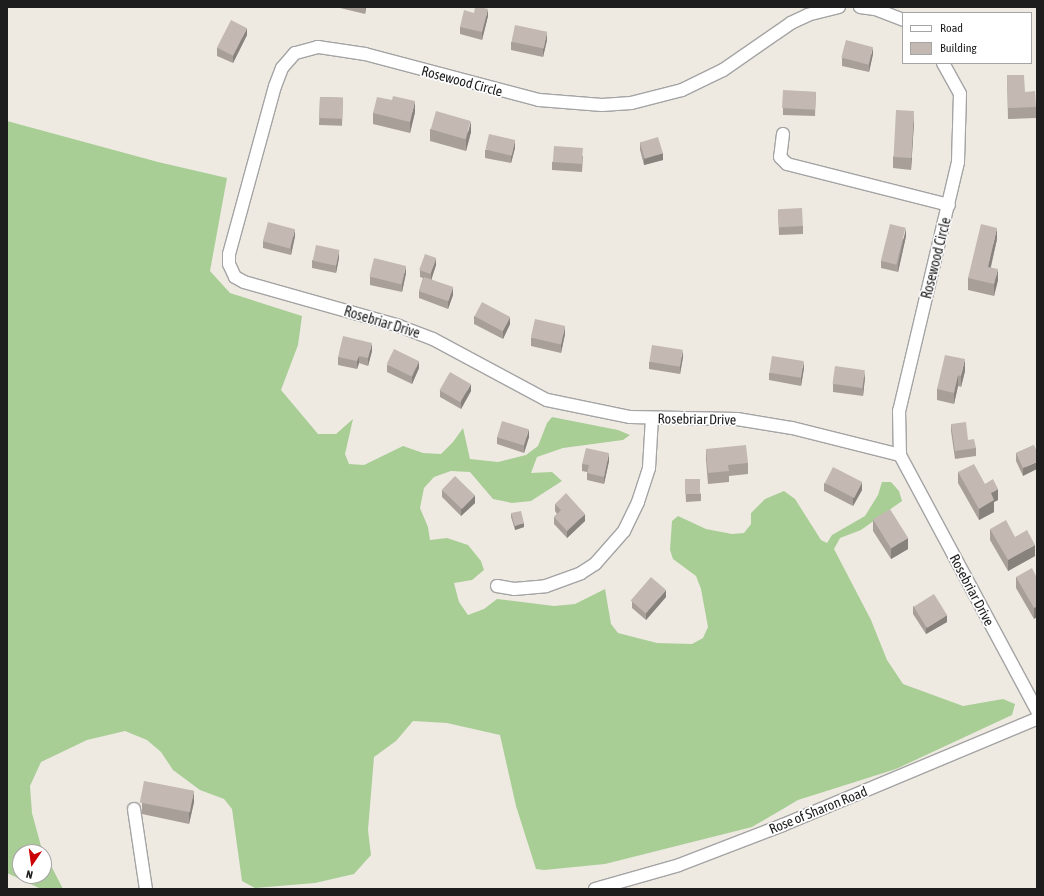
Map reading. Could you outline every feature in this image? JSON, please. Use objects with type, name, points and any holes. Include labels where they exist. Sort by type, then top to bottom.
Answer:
[{"type":"street","name":"Rosewood Circle","points":[[231,271],[229,254],[275,86],[282,68],[295,53],[318,47],[365,54],[532,99],[602,106],[637,102],[682,90],[723,70],[790,23],[808,15],[839,7]]},
{"type":"street","points":[[860,7],[875,9],[902,20]]},
{"type":"street","name":"Rosewood Circle","points":[[900,455],[899,410],[958,162],[961,108],[956,83],[944,64]]},
{"type":"street","points":[[783,134],[780,157],[787,164],[949,205]]},
{"type":"street","name":"Rosebriar Drive","points":[[231,271],[235,276],[255,286],[400,326],[428,337],[547,400],[608,414],[652,418],[737,419],[792,428],[900,455],[1037,711]]},
{"type":"street","points":[[497,586],[514,589],[546,586],[581,573],[595,564],[624,531],[638,502],[649,468],[652,418]]},
{"type":"street","name":"Rose of Sharon Road","points":[[595,889],[675,866],[783,826],[1037,719]]},
{"type":"street","points":[[134,809],[146,889]]},
{"type":"green space","points":[[7,121],[158,162],[227,178],[210,271],[230,293],[302,316],[298,345],[281,390],[318,434],[336,434],[353,419],[345,454],[349,464],[364,465],[403,446],[423,453],[441,454],[453,442],[463,428],[470,459],[498,462],[526,455],[538,446],[547,423],[552,417],[618,430],[630,435],[623,440],[563,448],[537,457],[531,473],[552,472],[562,481],[531,501],[512,503],[493,499],[470,472],[451,471],[434,477],[424,488],[420,508],[428,527],[430,540],[447,538],[468,545],[481,561],[484,570],[472,580],[454,583],[459,602],[468,615],[484,609],[497,599],[554,606],[575,604],[605,589],[611,624],[618,633],[657,643],[692,644],[703,638],[708,627],[701,589],[696,576],[673,559],[670,550],[672,521],[678,516],[706,529],[732,534],[744,533],[751,524],[751,513],[765,499],[784,491],[795,499],[821,540],[827,543],[832,535],[865,516],[878,495],[882,482],[891,482],[899,491],[902,501],[861,530],[840,538],[834,549],[871,620],[887,660],[903,684],[963,706],[1003,699],[1015,704],[1012,715],[896,769],[798,800],[752,827],[605,864],[544,870],[536,869],[516,806],[500,735],[447,723],[413,721],[396,741],[374,757],[368,830],[371,855],[354,874],[315,883],[255,888],[242,881],[232,809],[224,799],[200,790],[173,770],[161,752],[147,740],[125,731],[87,740],[41,762],[30,786],[32,813],[40,844],[12,844],[12,875],[7,873]]},
{"type":"green space","points":[[52,868],[63,889],[39,888],[30,884],[52,884]]},
{"type":"building","points":[[475,7],[488,9],[482,32],[460,27],[464,10],[474,13]]},
{"type":"building","points":[[231,20],[247,28],[233,56],[217,48]]},
{"type":"building","points":[[515,25],[547,32],[544,48],[511,42]]},
{"type":"building","points":[[846,40],[873,47],[868,65],[841,57]]},
{"type":"building","points":[[1007,75],[1024,75],[1025,92],[1035,91],[1036,107],[1008,108]]},
{"type":"building","points":[[783,90],[816,92],[815,110],[782,108]]},
{"type":"building","points":[[393,96],[415,101],[410,122],[373,113],[377,97],[392,100]]},
{"type":"building","points":[[320,97],[343,98],[342,119],[319,118]]},
{"type":"building","points":[[896,110],[914,111],[912,158],[894,157]]},
{"type":"building","points":[[436,111],[471,121],[465,139],[431,129]]},
{"type":"building","points":[[489,134],[515,140],[512,156],[485,150]]},
{"type":"building","points":[[658,137],[663,153],[645,159],[640,143]]},
{"type":"building","points":[[554,146],[583,148],[582,164],[553,162]]},
{"type":"building","points":[[802,208],[803,226],[779,227],[778,209]]},
{"type":"building","points":[[268,222],[295,229],[290,249],[263,241]]},
{"type":"building","points":[[890,224],[906,228],[896,265],[881,261]]},
{"type":"building","points":[[981,224],[997,228],[988,267],[998,269],[994,284],[968,278]]},
{"type":"building","points":[[316,245],[339,250],[336,266],[313,261]]},
{"type":"building","points":[[425,254],[436,258],[430,274],[419,270]]},
{"type":"building","points":[[374,258],[406,266],[401,284],[369,276]]},
{"type":"building","points":[[424,277],[453,287],[448,301],[419,291]]},
{"type":"building","points":[[482,302],[510,317],[503,331],[474,316]]},
{"type":"building","points":[[535,319],[565,326],[561,344],[531,338]]},
{"type":"building","points":[[343,336],[372,343],[368,358],[359,356],[357,361],[338,357]]},
{"type":"building","points":[[652,345],[683,350],[680,367],[649,362]]},
{"type":"building","points":[[394,349],[419,361],[412,377],[387,364]]},
{"type":"building","points":[[945,355],[965,359],[961,376],[958,375],[954,393],[937,389]]},
{"type":"building","points":[[772,356],[804,361],[801,378],[769,373]]},
{"type":"building","points":[[835,366],[865,370],[862,388],[832,384]]},
{"type":"building","points":[[450,372],[471,384],[460,402],[440,390]]},
{"type":"building","points":[[502,421],[529,429],[524,445],[497,437]]},
{"type":"building","points":[[966,422],[968,440],[974,439],[976,448],[955,451],[951,424]]},
{"type":"building","points":[[746,445],[748,463],[728,465],[729,471],[708,473],[706,449]]},
{"type":"building","points":[[1034,445],[1037,452],[1037,462],[1023,468],[1016,453]]},
{"type":"building","points":[[586,448],[609,453],[604,477],[587,473],[589,465],[582,464]]},
{"type":"building","points":[[974,464],[985,484],[993,479],[998,489],[991,493],[994,500],[979,509],[958,472]]},
{"type":"building","points":[[833,467],[862,482],[854,498],[825,483]]},
{"type":"building","points":[[455,476],[475,495],[462,509],[442,490]]},
{"type":"building","points":[[685,479],[700,479],[700,494],[685,494]]},
{"type":"building","points":[[566,493],[585,514],[567,531],[554,517],[561,510],[555,504]]},
{"type":"building","points":[[890,509],[908,538],[891,548],[873,520]]},
{"type":"building","points":[[521,511],[524,523],[515,526],[511,513]]},
{"type":"building","points":[[1006,520],[1015,537],[1027,530],[1035,545],[1008,560],[990,529]]},
{"type":"building","points":[[1032,568],[1037,578],[1037,606],[1034,608],[1016,577]]},
{"type":"building","points":[[651,577],[666,590],[646,614],[631,600]]},
{"type":"building","points":[[934,594],[947,615],[927,628],[914,607]]},
{"type":"building","points":[[144,781],[194,791],[190,812],[140,803]]}]
